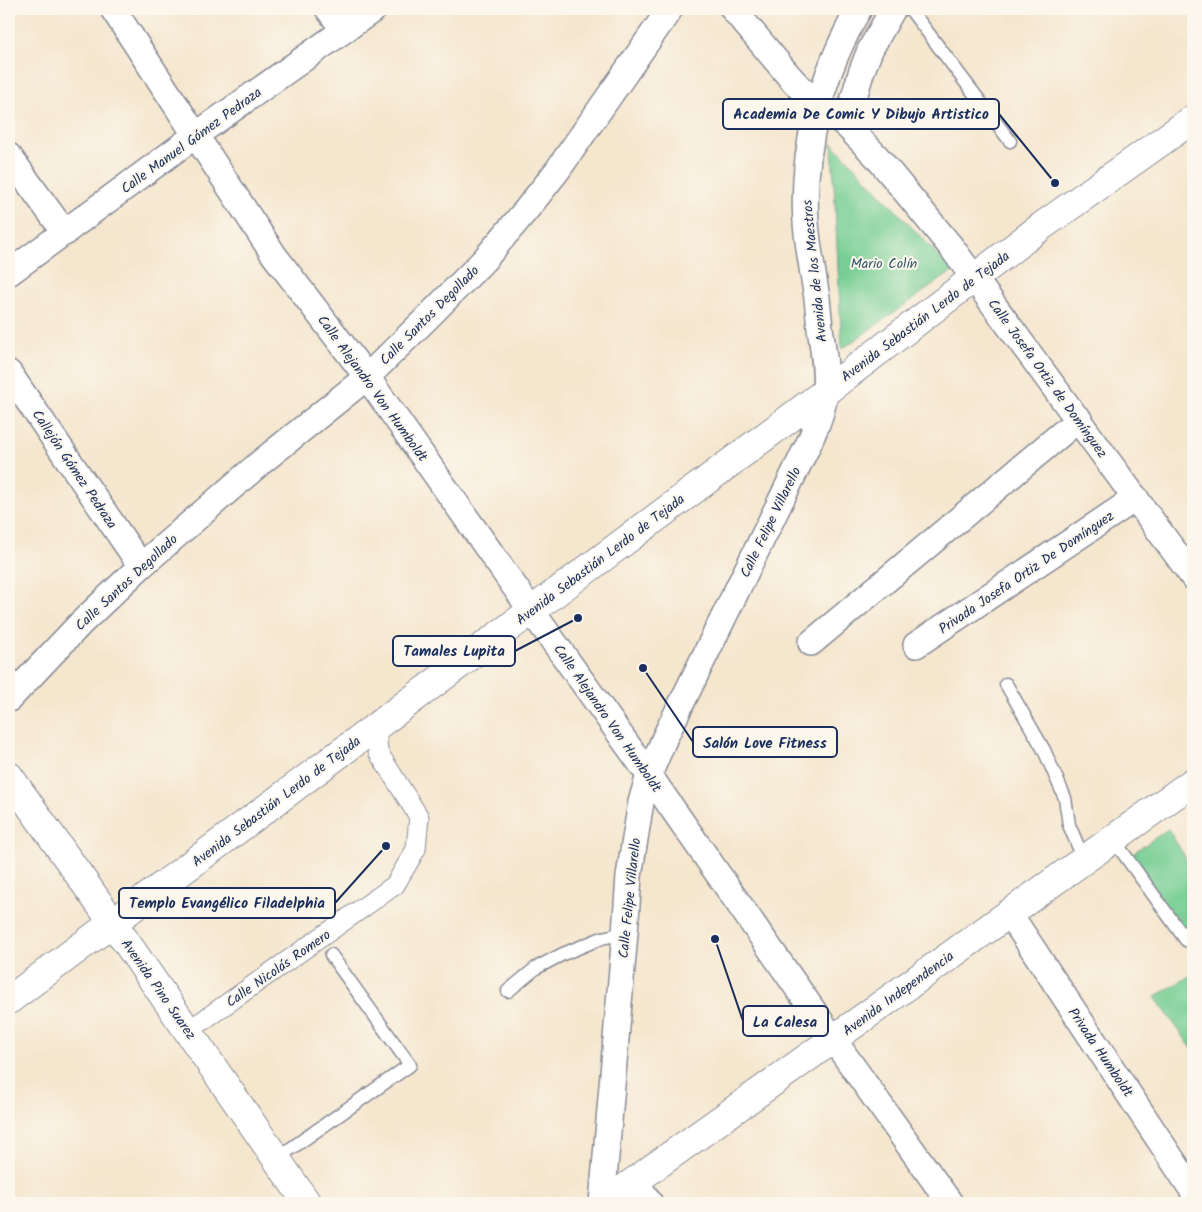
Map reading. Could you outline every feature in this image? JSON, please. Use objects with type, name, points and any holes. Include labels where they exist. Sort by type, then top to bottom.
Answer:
[{"type":"main road","name":"Avenida Sebastián Lerdo de Tejada","points":[[9,1000],[825,392],[974,277],[1193,119]]},
{"type":"main road","name":"Avenida Pino Suarez","points":[[9,776],[307,1203]]},
{"type":"main road","name":"Avenida Independencia","points":[[603,1203],[1193,782]]},
{"type":"street","name":"Calle Alejandro Von Humboldt","points":[[113,9],[274,255],[367,377],[950,1203]]},
{"type":"street","points":[[328,9],[344,30]]},
{"type":"street","name":"Calle Manuel Gómez Pedraza","points":[[9,273],[196,135],[374,9]]},
{"type":"street","name":"Calle Santos Degollado","points":[[9,699],[81,623],[141,566],[260,464],[367,377],[484,260],[528,209],[557,171],[670,9]]},
{"type":"street","name":"Calle Josefa Ortiz de Domínguez","points":[[733,9],[789,76],[819,104],[846,125],[877,156],[946,240],[1193,577]]},
{"type":"street","name":"Avenida de los Maestros","points":[[825,392],[824,356],[806,223],[805,192],[807,164],[819,104],[831,66],[845,33],[859,9]]},
{"type":"street","points":[[846,125],[860,74],[870,50],[893,9]]},
{"type":"street","points":[[9,156],[65,232]]},
{"type":"street","name":"Callejón Gómez Pedraza","points":[[9,373],[141,566]]},
{"type":"street","name":"Calle Felipe Villarello","points":[[603,1203],[629,876],[641,802],[649,775],[665,737],[809,443],[818,421],[825,392]]},
{"type":"street","points":[[811,643],[1079,419]]},
{"type":"street","name":"Privada Josefa Ortiz De Domínguez","points":[[916,645],[1136,498]]},
{"type":"street","name":"Calle Nicolás Romero","points":[[188,1031],[396,885],[416,849],[419,817],[378,752],[376,726]]},
{"type":"street","name":"Privada Humboldt","points":[[1009,913],[1193,1191]]},
{"type":"street","points":[[635,1181],[650,1203]]},
{"type":"lane","points":[[910,9],[1010,141]]},
{"type":"lane","points":[[1006,684],[1044,750],[1065,798],[1070,825],[1084,860]]},
{"type":"lane","points":[[1113,839],[1186,940]]},
{"type":"lane","points":[[508,991],[536,968],[563,954],[602,938],[625,934]]},
{"type":"lane","points":[[276,1159],[410,1065],[331,955]]},
{"type":"green space","name":"Mario Colín","points":[[832,143],[953,271],[842,349]]},
{"type":"green space","points":[[1168,829],[1193,870],[1193,950],[1126,858]]},
{"type":"green space","points":[[1193,974],[1193,1050],[1155,997]]},
{"type":"place","name":"Academia De Comic Y Dibujo Artistico","points":[[1055,183]]},
{"type":"place","name":"Tamales Lupita","points":[[578,618]]},
{"type":"place","name":"Salón Love Fitness","points":[[643,668]]},
{"type":"place","name":"Templo Evangélico Filadelphia","points":[[386,846]]},
{"type":"place","name":"La Calesa","points":[[715,939]]}]
